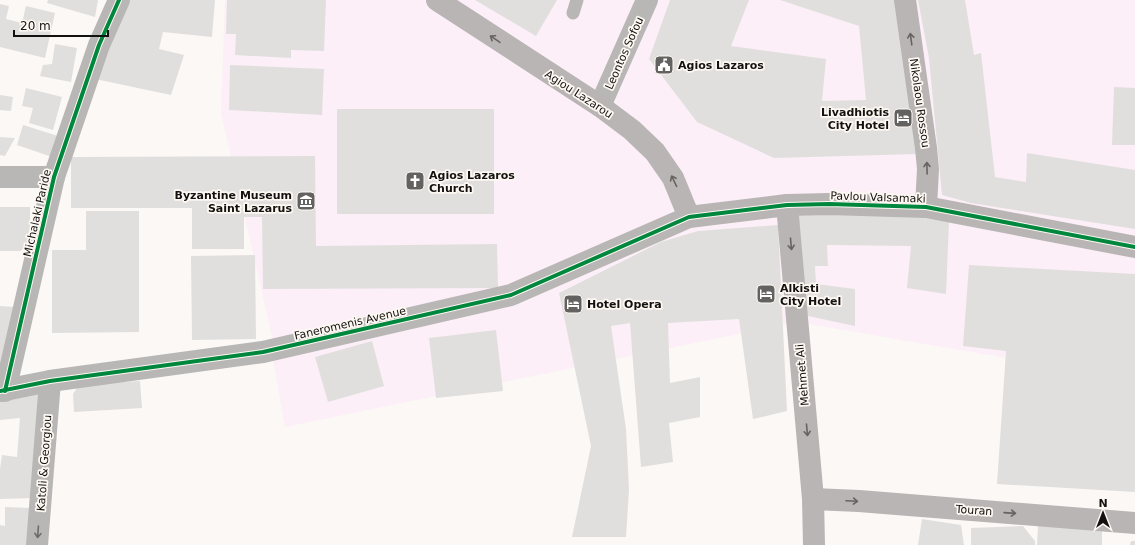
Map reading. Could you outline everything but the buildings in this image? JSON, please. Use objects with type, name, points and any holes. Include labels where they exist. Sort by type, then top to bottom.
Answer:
[{"type":"street","name":"Michalaki Paride","points":[[3,391],[54,177],[99,45],[119,0]]},
{"type":"street","name":"Agiou Lazarou","points":[[437,0],[600,106],[632,130],[655,152],[673,178],[689,217]]},
{"type":"street","name":"Leontos Sofou","points":[[600,106],[647,0]]},
{"type":"street","name":"Nikolaou Rossou","points":[[905,0],[926,148],[928,169],[926,206]]},
{"type":"street","points":[[0,177],[54,177]]},
{"type":"street","name":"Pavlou Valsamaki","points":[[689,217],[788,206],[829,204],[926,206],[1135,247]]},
{"type":"street","name":"Mehmet Ali","points":[[788,206],[813,499],[814,545]]},
{"type":"street","name":"Faneromenis Avenue","points":[[3,391],[50,381],[263,352],[511,295],[689,217]]},
{"type":"street","name":"Katoli & Georgiou","points":[[38,545],[50,381]]},
{"type":"street","name":"Touran","points":[[813,499],[859,501],[1135,522]]},
{"type":"lane","points":[[573,13],[577,0]]},
{"type":"shaded area","points":[[225,0],[1135,0],[1135,380],[797,322],[285,427],[272,354],[272,337],[221,113]]},
{"type":"cycle path","points":[[5,391],[54,177],[99,45],[119,0]]},
{"type":"cycle path","points":[[0,391],[50,381],[263,352],[511,295],[689,217],[787,205],[829,204],[926,207],[1135,247]]},
{"type":"place","name":"Agios Lazaros","points":[[664,65]]},
{"type":"place","name":"Livadhiotis City Hotel","points":[[903,118]]},
{"type":"place","name":"Agios Lazaros Church","points":[[415,181]]},
{"type":"place","name":"Byzantine Museum Saint Lazarus","points":[[306,201]]},
{"type":"place","name":"Alkisti City Hotel","points":[[766,294]]},
{"type":"place","name":"Hotel Opera","points":[[573,304]]}]
